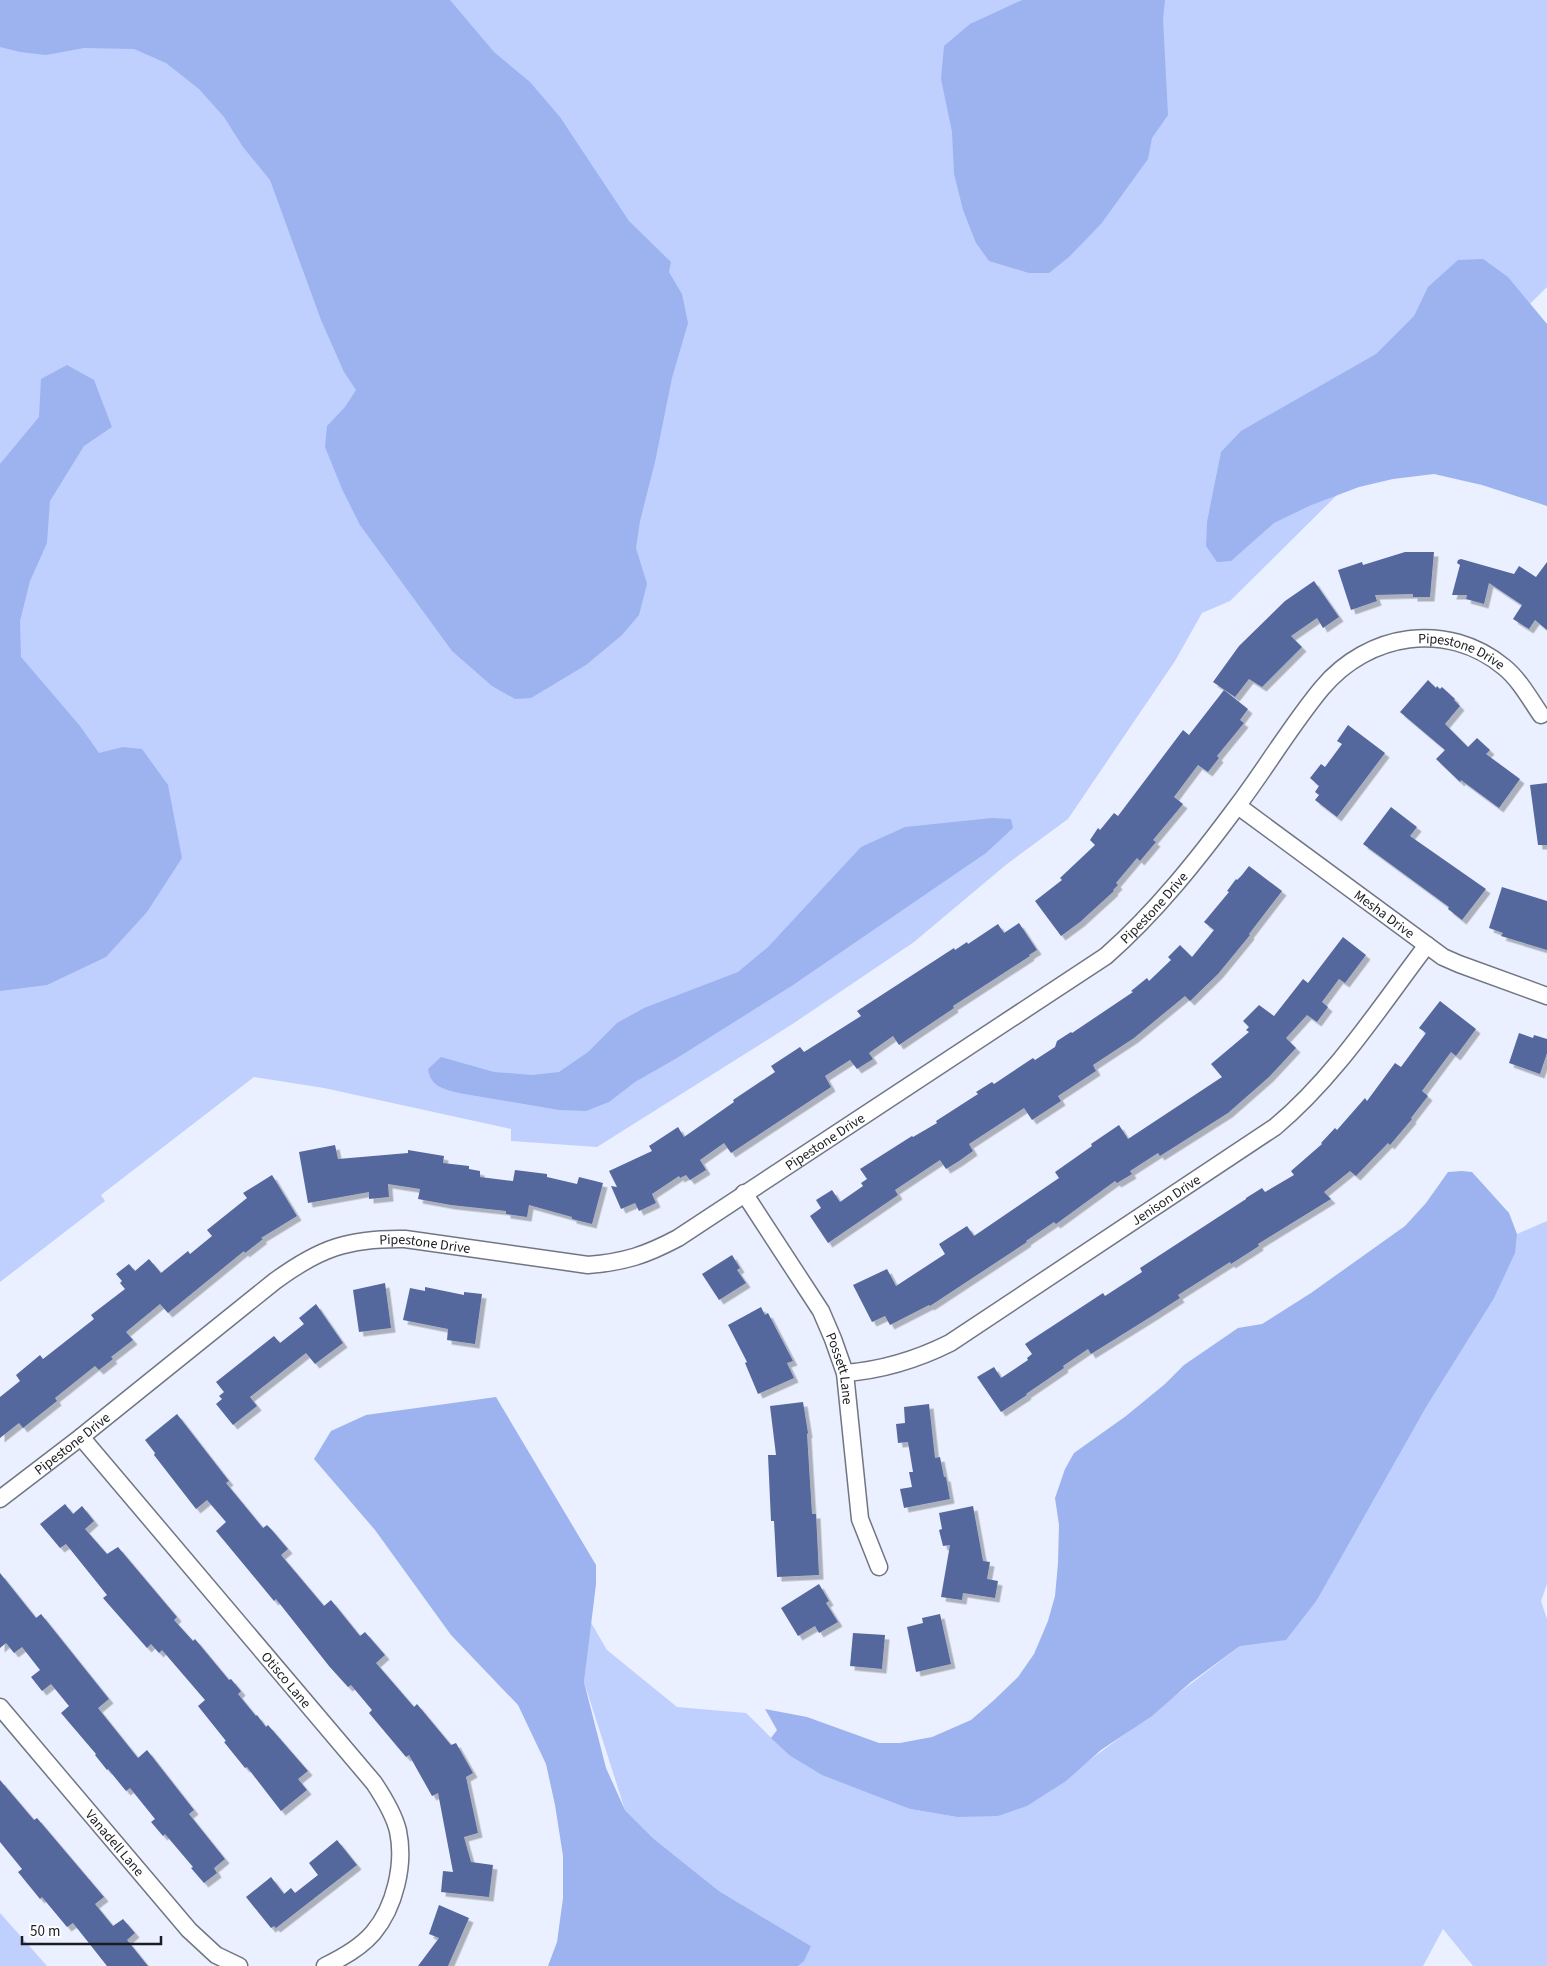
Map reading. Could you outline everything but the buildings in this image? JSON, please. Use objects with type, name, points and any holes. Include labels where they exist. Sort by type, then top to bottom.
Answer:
[{"type":"street","name":"Pipestone Drive","points":[[0,1499],[81,1437],[274,1281],[301,1262],[327,1250],[353,1242],[380,1239],[405,1240],[579,1264],[618,1262],[652,1252],[672,1241],[1106,956],[1128,937],[1174,887],[1238,806],[1322,688],[1354,658],[1378,646],[1397,641],[1443,638],[1466,644],[1505,667],[1541,715]]},
{"type":"street","name":"Mesha Drive","points":[[1238,806],[1443,957],[1547,996]]},
{"type":"street","name":"Jenison Drive","points":[[845,1373],[870,1371],[899,1364],[925,1356],[950,1343],[1275,1128],[1300,1106],[1324,1080],[1427,945]]},
{"type":"street","name":"Possett Lane","points":[[744,1193],[821,1311],[833,1338],[845,1373],[860,1519],[879,1567]]},
{"type":"street","name":"Otisco Lane","points":[[81,1437],[374,1783],[384,1798],[398,1831],[400,1848],[398,1880],[384,1915],[373,1933],[341,1959],[325,1966]]},
{"type":"street","name":"Vanadell Lane","points":[[0,1707],[189,1930],[216,1955],[239,1966]]},
{"type":"shaded area","points":[[0,0],[1547,0],[1547,287],[1230,601],[1202,613],[1175,661],[1068,819],[1007,864],[914,942],[794,1023],[597,1147],[511,1141],[511,1129],[324,1088],[254,1077],[101,1195],[105,1201],[0,1282]]},
{"type":"shaded area","points":[[0,0],[450,0],[494,52],[530,82],[560,117],[629,221],[671,262],[669,272],[682,294],[688,323],[672,378],[655,462],[640,521],[636,548],[647,584],[639,615],[622,635],[586,665],[531,698],[515,699],[492,686],[452,651],[360,525],[342,489],[325,447],[327,426],[345,407],[356,390],[344,372],[321,320],[270,180],[243,147],[224,117],[199,89],[166,63],[134,49],[84,48],[46,55],[0,47]]},
{"type":"shaded area","points":[[1022,0],[1165,0],[1163,19],[1168,115],[1152,138],[1148,159],[1101,224],[1069,257],[1049,273],[1029,273],[989,261],[976,243],[963,210],[954,174],[952,132],[941,79],[944,46],[970,24]]},
{"type":"shaded area","points":[[1483,259],[1508,277],[1547,324],[1547,506],[1482,485],[1434,474],[1393,479],[1359,487],[1309,506],[1274,523],[1231,561],[1217,562],[1206,546],[1207,522],[1221,452],[1241,431],[1376,354],[1414,316],[1428,287],[1458,260]]},
{"type":"shaded area","points":[[67,365],[94,380],[112,427],[84,446],[50,501],[47,543],[30,581],[20,621],[21,657],[80,726],[99,753],[123,747],[142,749],[168,785],[182,858],[147,912],[106,957],[47,985],[0,991],[0,464],[39,417],[41,379]]},
{"type":"shaded area","points":[[992,818],[1011,819],[1013,828],[986,853],[793,985],[677,1058],[635,1082],[609,1102],[586,1111],[559,1110],[453,1092],[438,1086],[429,1075],[428,1069],[441,1057],[494,1072],[532,1075],[559,1072],[588,1052],[617,1023],[644,1008],[738,972],[768,947],[861,847],[905,827]]},
{"type":"shaded area","points":[[1448,1172],[1472,1172],[1509,1213],[1517,1234],[1515,1253],[1494,1298],[1426,1407],[1317,1600],[1286,1640],[1240,1646],[1191,1682],[1152,1716],[1101,1750],[1066,1781],[1027,1806],[998,1816],[957,1817],[910,1809],[822,1775],[789,1755],[771,1738],[777,1730],[765,1709],[807,1717],[879,1743],[900,1743],[932,1737],[971,1720],[1018,1677],[1034,1654],[1048,1621],[1055,1596],[1058,1563],[1059,1525],[1055,1498],[1065,1469],[1074,1453],[1126,1416],[1165,1384],[1184,1365],[1238,1328],[1262,1324],[1311,1293],[1405,1226],[1426,1203]]},
{"type":"shaded area","points":[[1547,1221],[1547,1584],[1541,1601],[1547,1619],[1547,1966],[1473,1966],[1443,1929],[1423,1966],[790,1966],[811,1946],[719,1891],[654,1839],[625,1810],[584,1682],[590,1621],[607,1650],[677,1707],[746,1713],[789,1755],[910,1809],[957,1817],[1027,1806],[1240,1646],[1317,1600],[1517,1234]]},
{"type":"shaded area","points":[[496,1397],[596,1565],[596,1584],[584,1682],[606,1768],[625,1810],[654,1839],[719,1891],[811,1946],[804,1961],[798,1966],[548,1966],[557,1942],[563,1898],[563,1856],[546,1764],[518,1705],[451,1635],[375,1530],[314,1459],[331,1431],[366,1415]]},
{"type":"shaded area","points":[[0,1913],[47,1966],[0,1966]]}]
